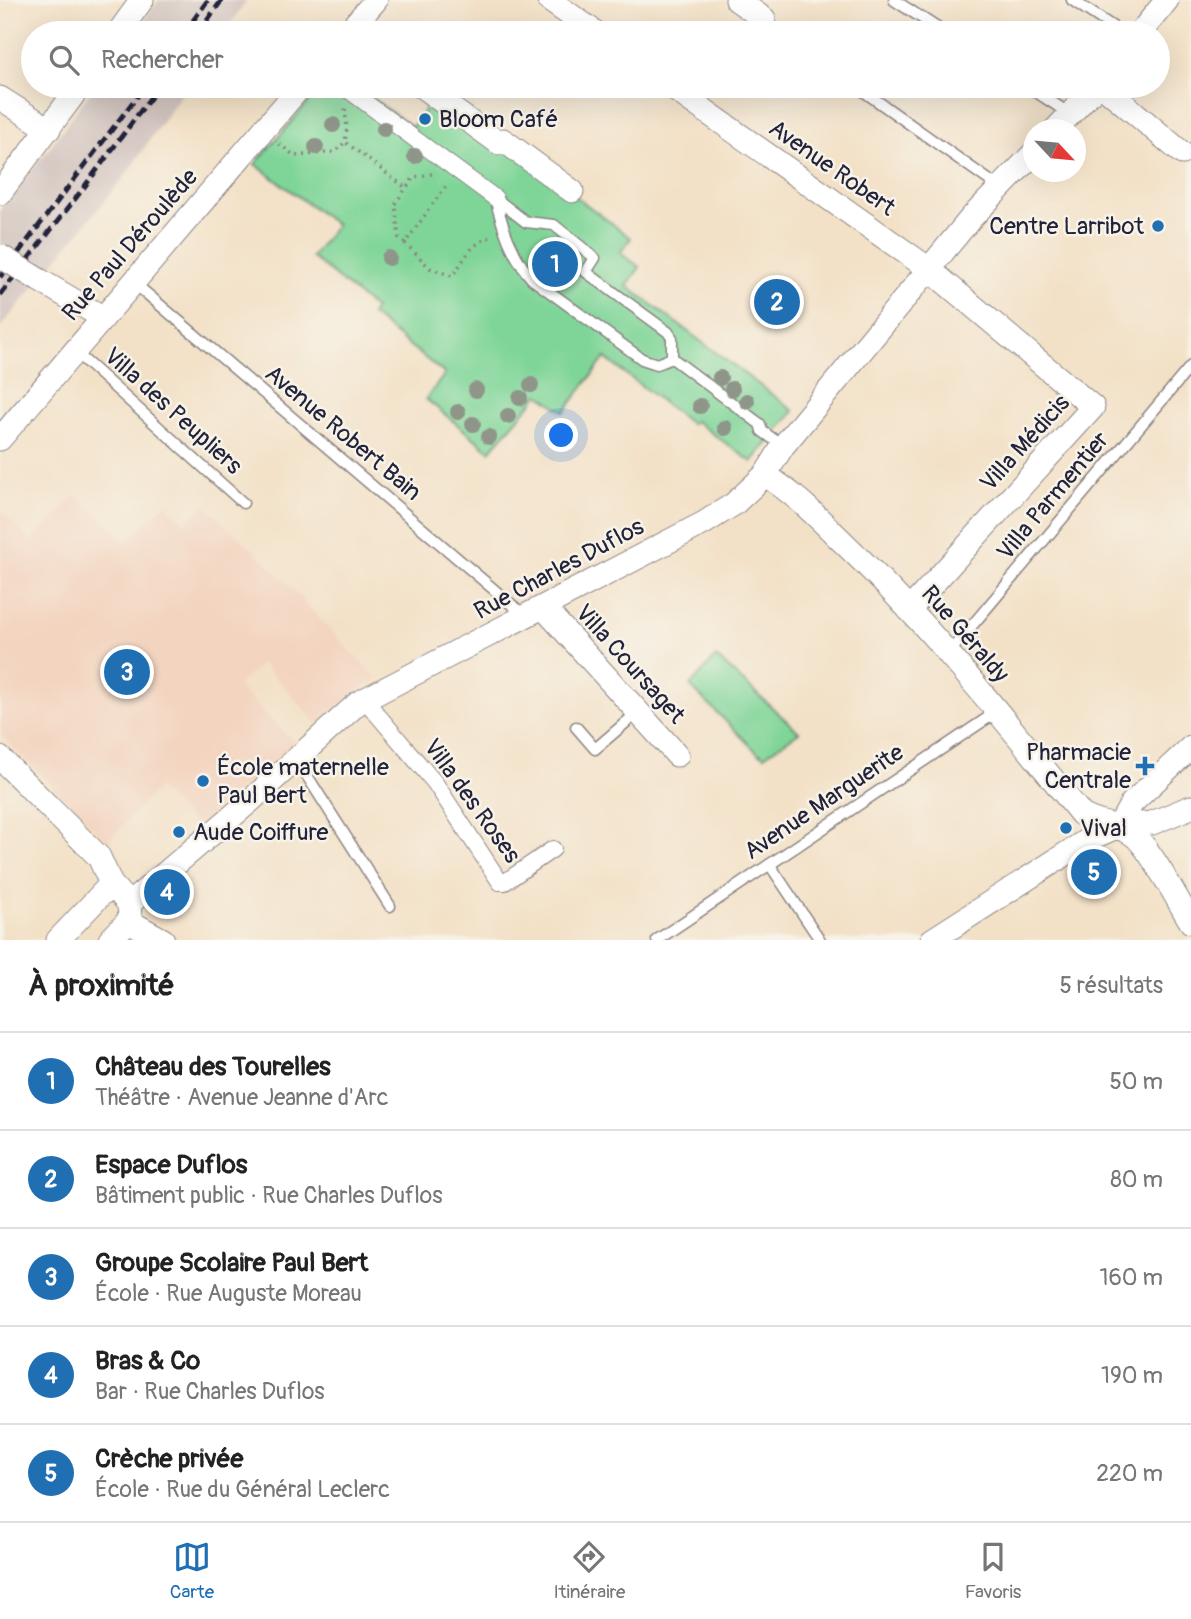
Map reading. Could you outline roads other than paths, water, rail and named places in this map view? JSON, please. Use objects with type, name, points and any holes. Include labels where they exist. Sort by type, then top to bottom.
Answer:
[{"type":"street","points":[[127,21],[142,0]]},
{"type":"street","points":[[358,21],[376,0]]},
{"type":"street","points":[[549,0],[579,21]]},
{"type":"street","points":[[737,0],[764,19]]},
{"type":"street","points":[[1150,21],[1167,0]]},
{"type":"street","points":[[0,98],[49,129]]},
{"type":"street","points":[[0,192],[71,98]]},
{"type":"street","name":"Rue Paul Déroulède","points":[[0,439],[292,98]]},
{"type":"street","points":[[359,98],[456,173],[495,198]]},
{"type":"street","points":[[437,98],[499,143],[503,140],[572,191]]},
{"type":"street","name":"Avenue Robert","points":[[687,98],[929,270]]},
{"type":"street","points":[[1066,119],[1086,98]]},
{"type":"street","points":[[1117,98],[1182,153]]},
{"type":"street","name":"Rue Charles Duflos","points":[[110,940],[129,911],[365,699],[704,523],[734,504],[765,475],[783,446],[971,218],[1023,164]]},
{"type":"street","points":[[0,256],[102,317]]},
{"type":"street","name":"Villa Médicis","points":[[909,610],[1093,407],[929,270]]},
{"type":"street","name":"Rue Géraldy","points":[[765,475],[796,497],[887,585],[998,710],[1081,814],[1097,823],[1119,826]]},
{"type":"street","name":"Villa Coursaget","points":[[534,612],[677,755]]},
{"type":"street","name":"Villa des Roses","points":[[365,699],[435,783],[500,882],[505,883],[553,849]]},
{"type":"street","points":[[1119,826],[1132,803],[1191,747]]},
{"type":"street","points":[[0,758],[99,857],[134,924],[163,940]]},
{"type":"street","points":[[932,940],[1088,839],[1119,826],[1152,823],[1191,807]]},
{"type":"street","points":[[1119,826],[1141,841],[1191,922]]},
{"type":"street","points":[[58,940],[111,884]]},
{"type":"lane","points":[[894,0],[927,21]]},
{"type":"lane","points":[[1072,0],[1104,21]]},
{"type":"lane","points":[[873,98],[1000,188]]},
{"type":"lane","points":[[1039,98],[1060,119]]},
{"type":"lane","points":[[495,198],[503,228],[519,265],[532,279],[642,359],[657,364],[671,358]]},
{"type":"lane","points":[[495,198],[526,222],[554,225],[595,258],[586,272],[668,332],[672,338],[671,358]]},
{"type":"lane","name":"Avenue Robert Bain","points":[[133,282],[534,612]]},
{"type":"lane","name":"Villa des Peupliers","points":[[74,351],[243,503]]},
{"type":"lane","points":[[671,358],[760,424],[762,431],[783,446]]},
{"type":"lane","name":"Villa Parmentier","points":[[948,654],[1191,366]]},
{"type":"lane","name":"Avenue Marguerite","points":[[657,940],[998,710]]},
{"type":"lane","points":[[576,727],[595,748],[636,713]]},
{"type":"lane","points":[[297,760],[390,906]]},
{"type":"lane","points":[[770,865],[820,940]]},
{"type":"railway","points":[[193,21],[208,0]]},
{"type":"railway","points":[[207,21],[222,0]]},
{"type":"railway","points":[[0,277],[136,98]]},
{"type":"railway","points":[[0,295],[150,98]]},
{"type":"place","name":"Bloom Café","points":[[425,119]]},
{"type":"place","name":"Centre Larribot","points":[[1158,226]]},
{"type":"place","name":"Château des Tourelles","points":[[555,264]]},
{"type":"place","name":"Espace Duflos","points":[[777,302]]},
{"type":"place","name":"Groupe Scolaire Paul Bert","points":[[127,672]]},
{"type":"place","name":"Pharmacie Centrale","points":[[1145,766]]},
{"type":"place","name":"École maternelle Paul Bert","points":[[203,781]]},
{"type":"place","name":"Vival","points":[[1066,828]]},
{"type":"place","name":"Aude Coiffure","points":[[179,832]]},
{"type":"place","name":"Crèche privée","points":[[1094,872]]},
{"type":"place","name":"Bras & Co","points":[[167,892]]}]
